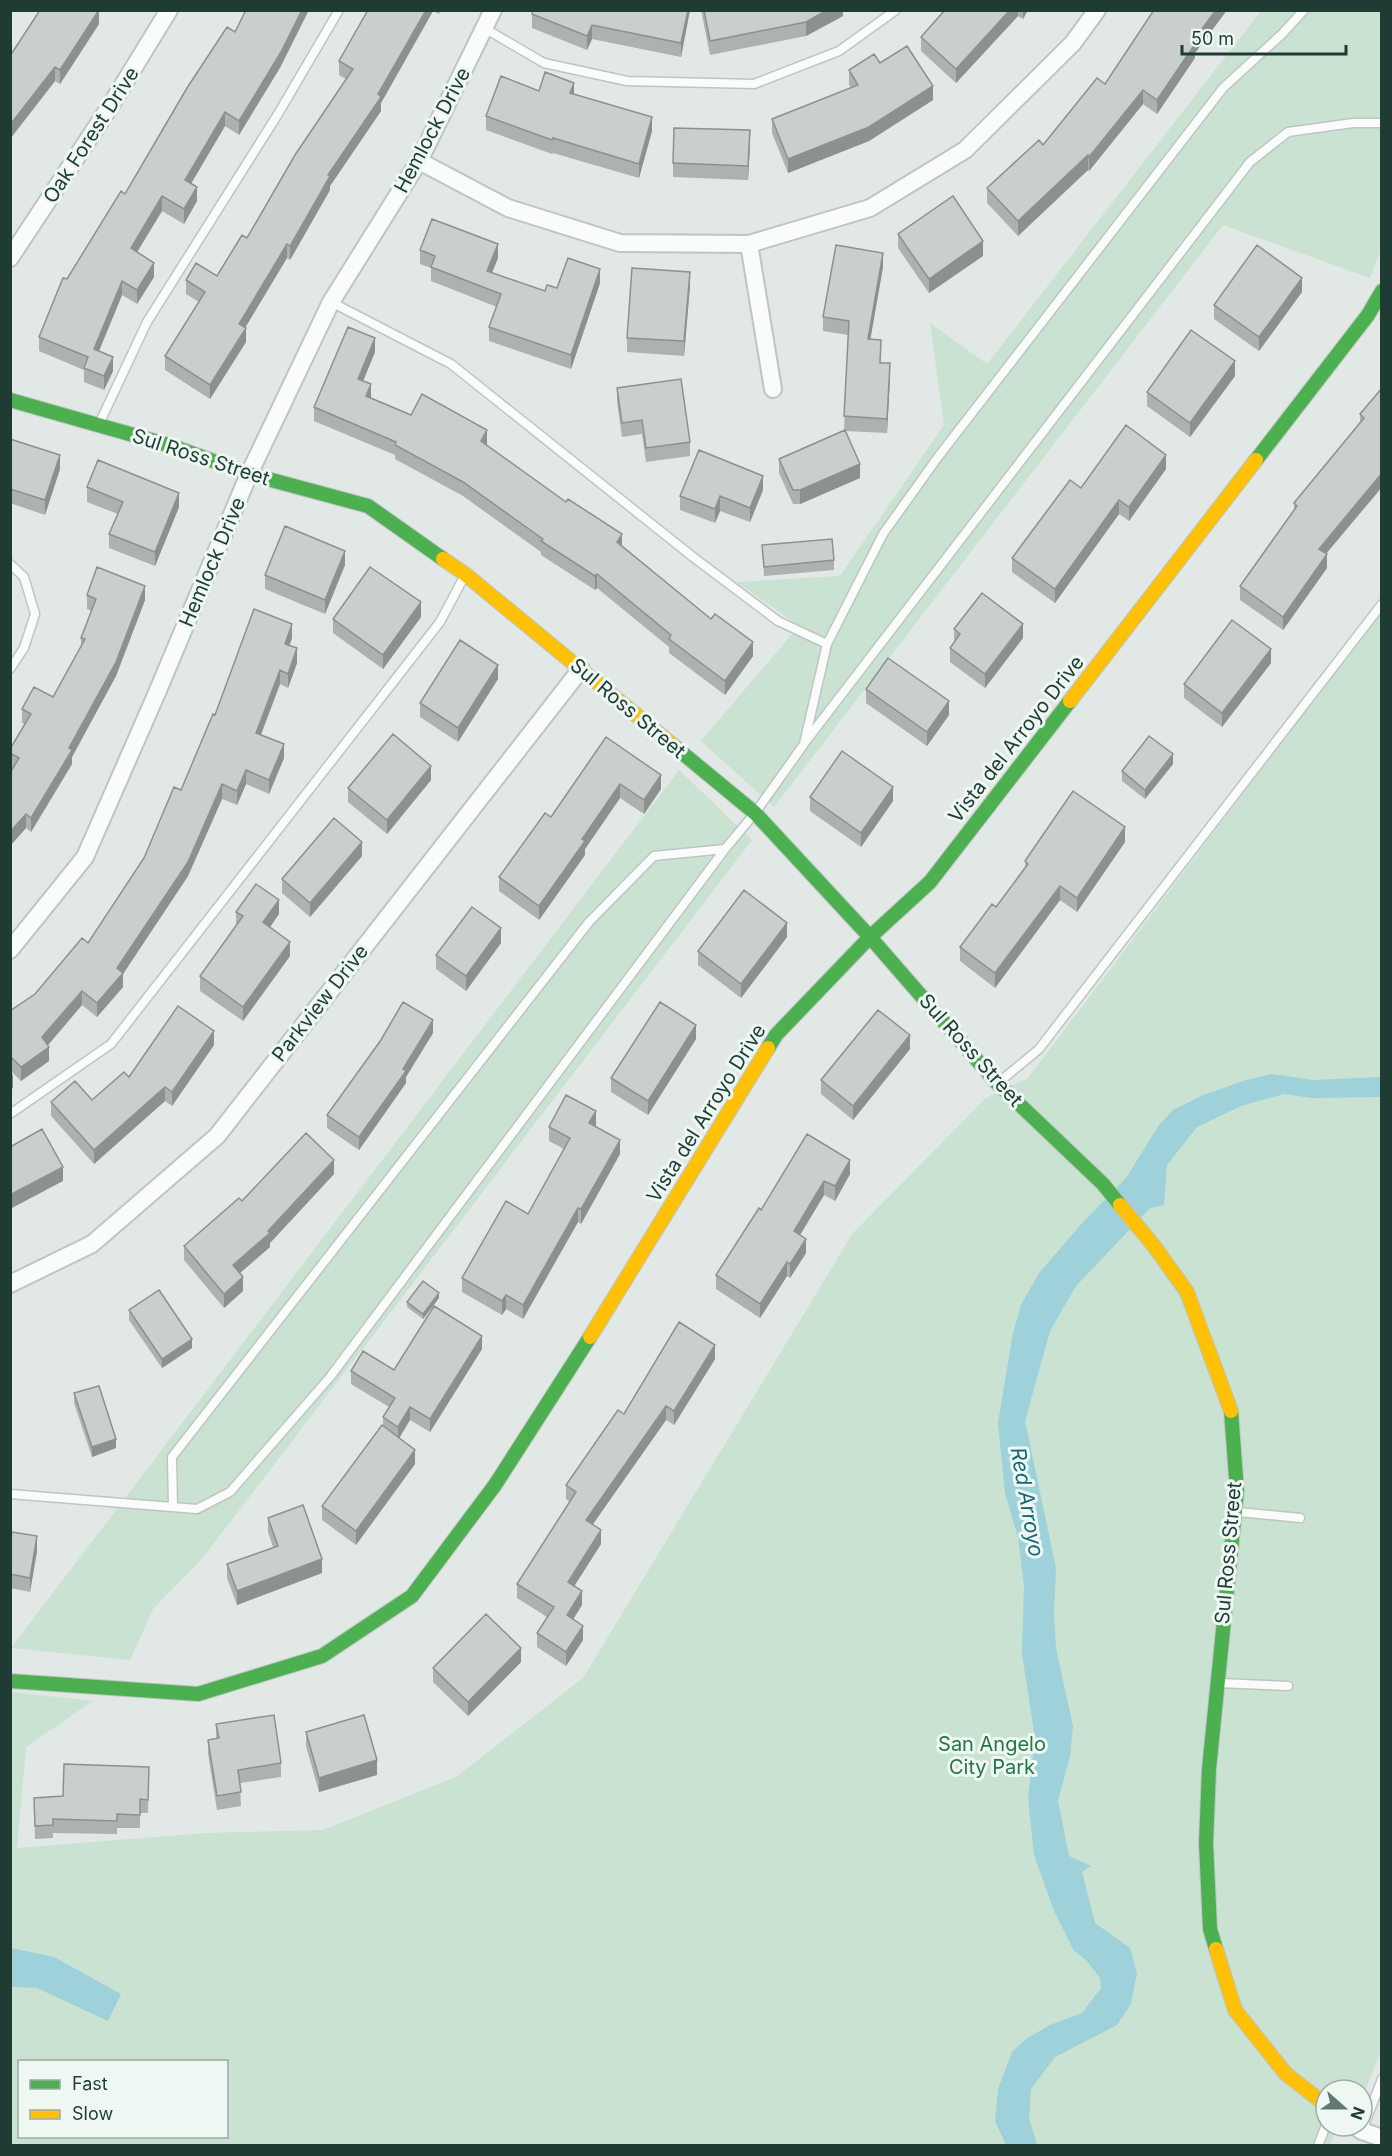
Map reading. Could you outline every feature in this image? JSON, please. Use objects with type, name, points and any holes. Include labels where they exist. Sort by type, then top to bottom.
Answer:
[{"type":"street","name":"Oak Forest Drive","points":[[10,258],[109,108],[169,10]]},
{"type":"street","name":"Hemlock Drive","points":[[10,950],[85,857],[249,474],[331,302],[419,161],[493,10]]},
{"type":"street","points":[[419,161],[508,208],[620,243],[749,244],[870,208],[965,150],[1072,44],[1097,10]]},
{"type":"street","points":[[749,244],[772,389]]},
{"type":"street","name":"Vista del Arroyo Drive","points":[[10,1681],[198,1694],[322,1656],[412,1596],[495,1485],[620,1290],[776,1035],[870,937],[930,882],[1368,315],[1382,291]]},
{"type":"street","name":"Sul Ross Street","points":[[10,400],[172,446],[249,474],[368,506],[465,574],[754,813],[870,937],[997,1083],[1103,1184],[1154,1246],[1187,1292],[1231,1412],[1237,1491],[1209,1769],[1206,1843],[1210,1929],[1235,2010],[1286,2074],[1314,2096]]},
{"type":"street","name":"Parkview Drive","points":[[10,1284],[92,1244],[217,1136],[581,669]]},
{"type":"lane","points":[[99,425],[147,322],[278,114],[339,10]]},
{"type":"lane","points":[[484,28],[544,63],[627,81],[754,84],[839,51],[896,10]]},
{"type":"lane","points":[[804,744],[827,644],[883,534],[938,457],[1222,88],[1282,34],[1304,10]]},
{"type":"lane","points":[[10,1494],[197,1509],[230,1492],[330,1377],[804,744],[1250,162],[1288,132],[1353,123],[1382,123]]},
{"type":"lane","points":[[331,302],[451,364],[693,557],[778,621],[827,644]]},
{"type":"lane","points":[[10,564],[24,577],[35,614],[24,648],[10,669]]},
{"type":"lane","points":[[10,1114],[111,1044],[440,622],[465,574]]},
{"type":"lane","points":[[997,1083],[1039,1049],[1382,604]]},
{"type":"lane","points":[[173,1507],[172,1457],[589,922],[654,856],[725,849]]},
{"type":"lane","points":[[1234,1512],[1300,1518]]},
{"type":"lane","points":[[1217,1683],[1288,1686]]},
{"type":"lane","points":[[1374,2095],[1382,2079]]},
{"type":"green space","points":[[1261,11],[1381,11],[1382,247],[1370,278],[1223,225],[774,807],[701,741],[799,626],[737,582],[840,576],[944,425],[930,323],[987,364]]},
{"type":"green space","name":"San Angelo City Park","points":[[1381,611],[1382,2048],[1370,2078],[1314,2078],[1314,2138],[1333,2138],[1329,2145],[11,2146],[11,1692],[93,1701],[26,1747],[17,1848],[207,1833],[323,1830],[456,1777],[583,1678],[853,1233],[986,1098],[1028,1078]]},
{"type":"green space","points":[[679,770],[752,840],[201,1560],[153,1609],[130,1660],[11,1648]]},
{"type":"water","name":"Red Arroyo","points":[[1272,1074],[1313,1080],[1381,1077],[1381,1097],[1312,1098],[1284,1094],[1241,1106],[1197,1127],[1167,1165],[1164,1205],[1150,1208],[1076,1286],[1050,1331],[1025,1421],[1056,1568],[1054,1611],[1056,1648],[1073,1726],[1070,1756],[1058,1801],[1069,1856],[1091,1866],[1082,1872],[1095,1923],[1130,1948],[1137,1973],[1131,2004],[1117,2025],[1055,2057],[1031,2089],[1029,2118],[1037,2145],[1006,2145],[995,2121],[998,2089],[1012,2052],[1026,2039],[1050,2025],[1082,2013],[1101,1988],[1100,1978],[1086,1960],[1074,1951],[1054,1911],[1034,1855],[1028,1798],[1035,1738],[1022,1654],[1024,1586],[1018,1537],[1005,1493],[998,1423],[1013,1333],[1021,1305],[1039,1273],[1084,1221],[1126,1178],[1159,1125],[1173,1110],[1201,1096],[1246,1080]]},
{"type":"water","points":[[11,1948],[54,1957],[121,1994],[108,2021],[37,1988],[11,1987]]},
{"type":"building","points":[[40,10],[99,10],[60,70],[55,67],[10,125],[10,56]]},
{"type":"building","points":[[246,10],[302,10],[281,52],[239,121],[225,112],[185,180],[197,187],[184,209],[162,196],[131,248],[154,263],[137,290],[122,281],[94,349],[113,357],[104,376],[84,368],[88,357],[39,337],[63,278],[67,279],[121,191],[125,194],[187,88],[227,27],[235,32]]},
{"type":"building","points":[[368,10],[426,10],[378,94],[381,97],[328,175],[330,176],[290,246],[287,244],[239,324],[246,328],[210,385],[165,356],[205,292],[186,280],[196,263],[217,276],[242,235],[247,238],[295,155],[353,69],[339,61]]},
{"type":"building","points":[[533,10],[688,10],[681,43],[592,25],[587,36],[532,14]]},
{"type":"building","points":[[704,10],[827,10],[806,22],[710,41]]},
{"type":"building","points":[[945,10],[1010,10],[956,69],[921,37]]},
{"type":"building","points":[[1154,10],[1216,10],[1192,42],[1195,44],[1157,100],[1143,90],[1089,157],[1088,155],[1018,221],[987,188],[1039,140],[1043,145],[1097,78],[1105,84]]},
{"type":"building","points":[[907,46],[933,86],[869,127],[788,159],[772,119],[858,85],[849,70],[874,54],[880,63]]},
{"type":"building","points":[[545,72],[574,83],[570,93],[652,117],[639,164],[553,138],[552,140],[486,116],[501,76],[539,91]]},
{"type":"building","points":[[674,128],[750,130],[748,166],[673,163]]},
{"type":"building","points":[[953,196],[983,241],[929,279],[898,234]]},
{"type":"building","points":[[432,219],[498,244],[487,271],[545,291],[547,285],[557,288],[568,258],[600,269],[571,355],[489,327],[501,294],[431,267],[435,256],[420,250]]},
{"type":"building","points":[[836,245],[883,253],[868,339],[881,340],[880,363],[890,363],[887,419],[844,416],[849,321],[823,317]]},
{"type":"building","points":[[1257,245],[1302,278],[1259,337],[1214,305]]},
{"type":"building","points":[[632,268],[690,272],[684,341],[627,338]]},
{"type":"building","points":[[348,327],[375,338],[358,379],[371,384],[366,396],[411,415],[422,394],[487,430],[481,441],[566,502],[568,499],[622,534],[617,542],[711,619],[715,614],[753,642],[725,681],[669,639],[671,635],[597,574],[595,576],[541,541],[543,539],[463,482],[395,445],[396,442],[314,407]]},
{"type":"building","points":[[1191,330],[1235,361],[1190,423],[1147,392]]},
{"type":"building","points":[[681,379],[690,442],[646,448],[642,420],[622,423],[617,388]]},
{"type":"building","points":[[1382,388],[1382,473],[1319,549],[1327,554],[1283,617],[1240,586],[1297,506],[1294,503],[1364,418],[1360,414]]},
{"type":"building","points":[[1126,425],[1166,455],[1129,507],[1119,500],[1055,589],[1012,558],[1070,480],[1081,488]]},
{"type":"building","points":[[845,430],[860,464],[800,490],[793,490],[779,459]]},
{"type":"building","points":[[10,439],[60,455],[45,500],[10,489]]},
{"type":"building","points":[[699,450],[763,476],[750,508],[720,496],[715,509],[680,496]]},
{"type":"building","points":[[98,460],[179,493],[155,552],[109,534],[123,502],[87,487]]},
{"type":"building","points":[[285,526],[345,551],[325,600],[265,575]]},
{"type":"building","points":[[832,539],[834,560],[764,567],[762,545]]},
{"type":"building","points":[[97,567],[145,586],[116,662],[69,748],[72,750],[31,818],[26,814],[10,832],[10,773],[19,758],[10,753],[10,749],[31,714],[22,709],[34,687],[53,697],[85,639],[81,638],[96,599],[87,595]]},
{"type":"building","points":[[370,567],[421,602],[383,655],[333,619]]},
{"type":"building","points":[[982,593],[1023,624],[985,674],[950,648],[960,634],[954,629]]},
{"type":"building","points":[[254,609],[292,624],[285,644],[297,648],[288,674],[280,670],[256,733],[284,744],[269,780],[246,770],[237,791],[222,784],[188,862],[117,968],[123,973],[97,1003],[82,991],[42,1037],[49,1047],[21,1067],[10,1056],[10,1011],[35,994],[82,938],[88,943],[144,858],[174,787],[181,790],[213,714],[215,715]]},
{"type":"building","points":[[1232,620],[1271,649],[1222,713],[1184,684]]},
{"type":"building","points":[[460,640],[498,665],[458,728],[420,703]]},
{"type":"building","points":[[888,658],[949,701],[927,732],[866,689]]},
{"type":"building","points":[[393,734],[431,766],[387,820],[348,788]]},
{"type":"building","points":[[1149,736],[1173,754],[1145,790],[1122,771]]},
{"type":"building","points":[[606,737],[661,775],[644,800],[620,784],[582,839],[585,841],[539,906],[499,877],[545,813],[551,817]]},
{"type":"building","points":[[842,751],[893,787],[861,833],[810,797]]},
{"type":"building","points":[[1073,791],[1125,827],[1077,898],[1060,886],[995,973],[960,947],[992,904],[996,907],[1028,864],[1025,861]]},
{"type":"building","points":[[334,818],[362,842],[310,903],[282,879]]},
{"type":"building","points":[[256,884],[279,900],[263,922],[290,942],[243,1007],[200,976],[243,916],[236,912]]},
{"type":"building","points":[[744,890],[787,923],[741,984],[698,951]]},
{"type":"building","points":[[472,907],[501,928],[466,976],[436,955]]},
{"type":"building","points":[[403,1002],[433,1020],[403,1069],[406,1071],[359,1137],[327,1115],[381,1040]]},
{"type":"building","points":[[660,1002],[696,1025],[648,1101],[611,1078]]},
{"type":"building","points":[[178,1006],[214,1031],[172,1092],[165,1087],[94,1150],[51,1102],[75,1081],[92,1100],[124,1072],[129,1077]]},
{"type":"building","points":[[878,1010],[910,1035],[853,1106],[821,1080]]},
{"type":"building","points":[[566,1095],[596,1111],[589,1123],[620,1140],[523,1305],[506,1295],[502,1301],[462,1278],[506,1201],[528,1214],[570,1138],[549,1127]]},
{"type":"building","points":[[42,1129],[63,1167],[10,1195],[10,1147]]},
{"type":"building","points":[[306,1133],[334,1160],[268,1231],[270,1233],[233,1265],[243,1277],[224,1294],[184,1246],[239,1198],[242,1201]]},
{"type":"building","points":[[807,1134],[850,1160],[835,1186],[824,1181],[794,1231],[806,1239],[790,1264],[787,1262],[760,1304],[716,1275],[759,1208],[761,1210]]},
{"type":"building","points":[[423,1281],[439,1293],[423,1314],[407,1302]]},
{"type":"building","points":[[159,1290],[192,1339],[162,1359],[129,1310]]},
{"type":"building","points":[[434,1306],[482,1336],[430,1419],[410,1407],[398,1427],[383,1417],[395,1398],[351,1371],[363,1351],[394,1370]]},
{"type":"building","points":[[679,1322],[715,1345],[674,1411],[666,1406],[586,1520],[601,1530],[568,1582],[582,1591],[567,1615],[583,1626],[566,1652],[537,1633],[554,1607],[517,1584],[576,1492],[566,1485],[618,1410],[624,1414]]},
{"type":"building","points":[[99,1386],[116,1439],[92,1447],[74,1393]]},
{"type":"building","points":[[382,1425],[415,1450],[356,1531],[322,1506]]},
{"type":"building","points":[[303,1505],[322,1559],[237,1591],[227,1564],[278,1546],[268,1518]]},
{"type":"building","points":[[12,1532],[37,1536],[30,1578],[10,1574]]},
{"type":"building","points":[[486,1614],[521,1648],[468,1702],[433,1668]]},
{"type":"building","points":[[274,1715],[281,1763],[238,1770],[241,1792],[217,1796],[208,1740],[219,1738],[216,1724]]},
{"type":"building","points":[[364,1715],[377,1760],[319,1778],[306,1732]]},
{"type":"building","points":[[64,1764],[149,1767],[148,1800],[140,1799],[140,1815],[117,1814],[117,1821],[53,1819],[53,1825],[35,1826],[34,1798],[63,1796]]},
{"type":"traffic: fast","points":[[1256,460],[1368,315],[1382,291]]},
{"type":"traffic: fast","points":[[10,400],[172,446],[249,474],[368,506],[443,559]]},
{"type":"traffic: fast","points":[[768,1048],[776,1035],[870,937],[930,882],[1070,701]]},
{"type":"traffic: fast","points":[[675,747],[755,813],[870,937],[997,1083],[1103,1184],[1120,1205]]},
{"type":"traffic: fast","points":[[10,1681],[198,1694],[322,1656],[412,1596],[495,1485],[590,1337]]},
{"type":"traffic: fast","points":[[1216,1949],[1210,1929],[1206,1843],[1209,1769],[1237,1491],[1231,1411]]},
{"type":"traffic: slow","points":[[1070,701],[1256,460]]},
{"type":"traffic: slow","points":[[443,559],[465,574],[675,747]]},
{"type":"traffic: slow","points":[[590,1337],[768,1048]]},
{"type":"traffic: slow","points":[[1120,1205],[1154,1246],[1187,1292],[1231,1411]]},
{"type":"traffic: slow","points":[[1216,1949],[1235,2010],[1286,2074],[1314,2096]]}]
